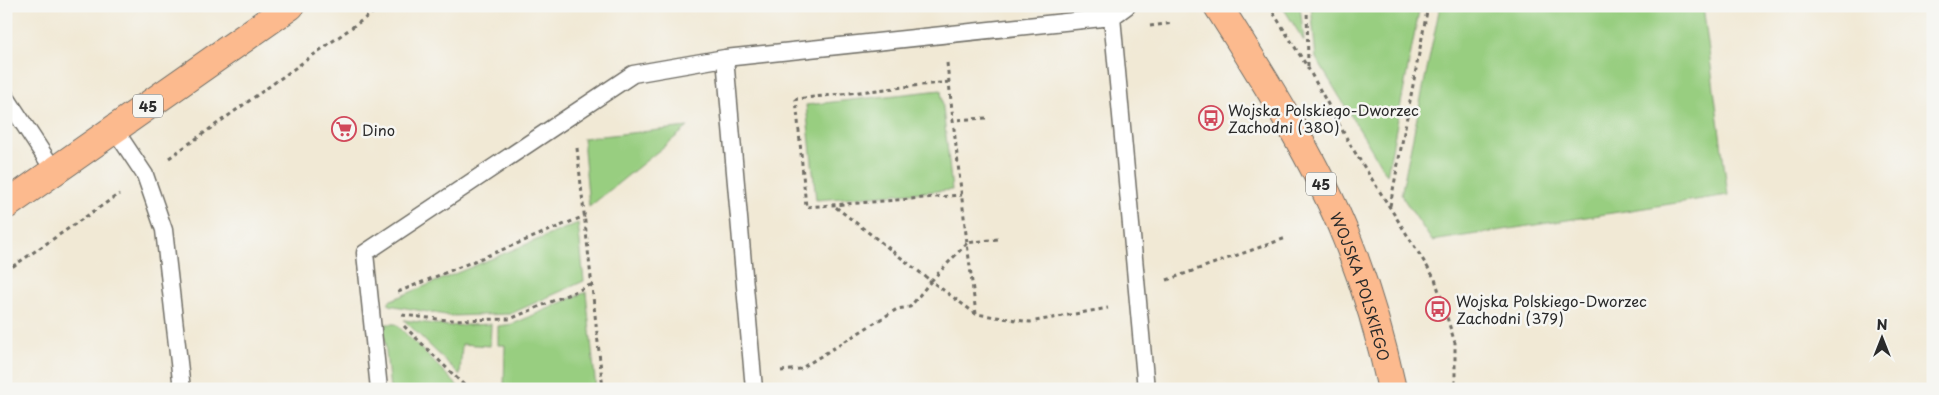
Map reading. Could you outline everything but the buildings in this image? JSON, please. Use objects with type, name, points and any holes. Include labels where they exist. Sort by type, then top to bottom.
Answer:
[{"type":"main road","name":"45","points":[[6,205],[290,6]]},
{"type":"main road","name":"WOJSKA POLSKIEGO","points":[[1218,6],[1258,71],[1310,163],[1347,238],[1371,307],[1392,389]]},
{"type":"lane","points":[[379,389],[365,254],[633,74],[725,58],[1112,17],[1127,6]]},
{"type":"lane","points":[[1112,17],[1146,389]]},
{"type":"lane","points":[[725,58],[754,381]]},
{"type":"lane","points":[[6,97],[55,172]]},
{"type":"lane","points":[[115,130],[145,175],[164,230],[182,389]]},
{"type":"path","points":[[164,161],[382,6]]},
{"type":"path","points":[[1269,6],[1308,68],[1351,146],[1435,279],[1455,344],[1455,389]]},
{"type":"path","points":[[1306,6],[1308,68]]},
{"type":"path","points":[[1390,206],[1428,6]]},
{"type":"path","points":[[949,82],[796,99],[806,207],[962,195]]},
{"type":"path","points":[[573,114],[603,389]]},
{"type":"path","points":[[976,314],[952,120],[986,118]]},
{"type":"path","points":[[6,272],[126,189]]},
{"type":"path","points":[[832,205],[976,314],[1030,322],[1137,297],[1286,238]]},
{"type":"path","points":[[371,309],[585,216]]},
{"type":"path","points":[[754,381],[800,369],[897,309],[910,307],[931,281],[967,243],[998,239]]},
{"type":"path","points":[[371,309],[391,314],[447,320],[510,319],[593,284]]},
{"type":"path","points":[[391,314],[468,389]]},
{"type":"green space","points":[[1282,6],[1300,6],[1304,41]]},
{"type":"green space","points":[[1311,6],[1420,6],[1387,175],[1316,58]]},
{"type":"green space","points":[[1440,6],[1703,6],[1728,195],[1432,241],[1401,195]]},
{"type":"green space","points":[[941,90],[952,190],[816,200],[806,105]]},
{"type":"green space","points":[[688,127],[589,207],[583,138]]},
{"type":"green space","points":[[578,223],[584,281],[510,314],[451,316],[389,305],[389,301]]},
{"type":"green space","points":[[586,292],[596,389],[504,389],[505,345],[498,345],[498,326],[513,324]]},
{"type":"green space","points":[[404,320],[448,326],[491,324],[490,346],[462,344],[460,375]]},
{"type":"green space","points":[[383,324],[396,324],[461,389],[390,389]]},
{"type":"place","name":"Wojska Polskiego-Dworzec Zachodni (380)","points":[[1211,118]]},
{"type":"place","name":"Dino","points":[[344,129]]},
{"type":"place","name":"Wojska Polskiego-Dworzec Zachodni (379)","points":[[1438,309]]}]
